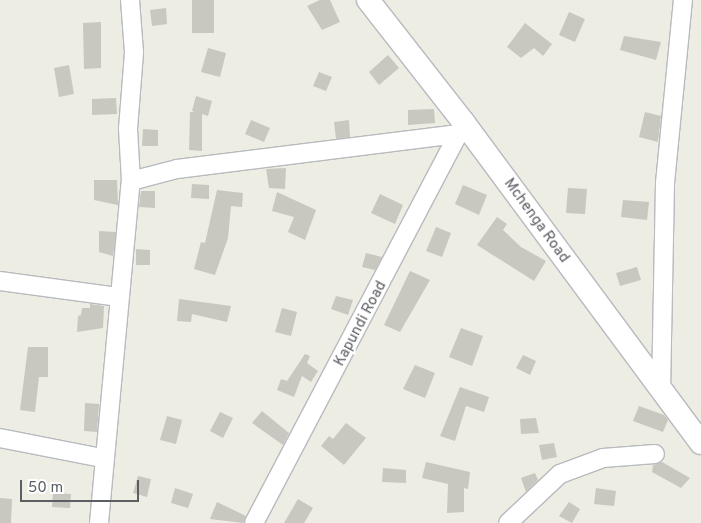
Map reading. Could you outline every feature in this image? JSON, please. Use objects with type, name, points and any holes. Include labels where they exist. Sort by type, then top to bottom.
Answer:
[{"type":"street","points":[[99,523],[102,458],[131,181],[128,129],[134,52],[130,0]]},
{"type":"street","name":"Mchenga Road","points":[[368,0],[462,128],[701,443]]},
{"type":"street","points":[[661,392],[665,183],[683,0]]},
{"type":"street","points":[[131,181],[177,169],[462,128]]},
{"type":"street","name":"Kapundi Road","points":[[254,523],[462,128]]},
{"type":"street","points":[[0,281],[118,297]]},
{"type":"street","points":[[0,438],[102,458]]},
{"type":"street","points":[[508,523],[560,474],[603,458],[655,454]]},
{"type":"building","points":[[192,0],[214,0],[214,33],[192,33]]},
{"type":"building","points":[[320,0],[330,0],[340,22],[322,30],[307,6]]},
{"type":"building","points":[[166,8],[167,24],[152,26],[150,10]]},
{"type":"building","points":[[569,12],[585,19],[575,42],[559,35]]},
{"type":"building","points":[[101,22],[101,68],[84,69],[83,23]]},
{"type":"building","points":[[525,23],[552,44],[543,56],[534,48],[521,58],[507,47]]},
{"type":"building","points":[[624,36],[661,42],[656,60],[620,50]]},
{"type":"building","points":[[208,48],[226,53],[220,77],[201,72]]},
{"type":"building","points":[[388,55],[399,68],[379,85],[369,72]]},
{"type":"building","points":[[69,65],[74,94],[59,97],[54,68]]},
{"type":"building","points":[[319,72],[332,77],[326,91],[313,86]]},
{"type":"building","points":[[196,96],[212,101],[208,116],[202,114],[202,151],[189,150],[190,112],[195,112],[192,111]]},
{"type":"building","points":[[116,98],[117,114],[92,115],[92,99]]},
{"type":"building","points":[[434,109],[435,123],[408,125],[408,110]]},
{"type":"building","points":[[645,112],[661,116],[658,142],[639,137]]},
{"type":"building","points":[[251,120],[270,128],[264,142],[245,134]]},
{"type":"building","points":[[349,120],[350,137],[336,139],[334,122]]},
{"type":"building","points":[[143,129],[158,130],[158,146],[142,146]]},
{"type":"building","points":[[286,168],[285,189],[269,188],[266,169]]},
{"type":"building","points":[[94,180],[117,180],[118,205],[94,200]]},
{"type":"building","points":[[192,184],[209,185],[209,199],[191,198]]},
{"type":"building","points":[[463,185],[487,195],[479,215],[455,204]]},
{"type":"building","points":[[568,188],[587,189],[585,214],[566,213]]},
{"type":"building","points":[[217,190],[243,193],[242,207],[231,206],[228,238],[215,275],[194,269],[201,242],[205,243]]},
{"type":"building","points":[[141,191],[155,191],[155,208],[139,207]]},
{"type":"building","points":[[277,192],[316,210],[305,240],[288,232],[294,217],[272,211]]},
{"type":"building","points":[[380,194],[403,205],[395,224],[371,213]]},
{"type":"building","points":[[623,200],[649,202],[647,220],[621,217]]},
{"type":"building","points":[[497,217],[507,224],[503,230],[521,247],[546,261],[534,281],[477,245]]},
{"type":"building","points":[[436,227],[451,233],[442,257],[426,251]]},
{"type":"building","points":[[99,231],[116,232],[113,256],[99,252]]},
{"type":"building","points":[[136,249],[150,250],[150,265],[136,265]]},
{"type":"building","points":[[366,253],[382,257],[375,270],[362,267]]},
{"type":"building","points":[[637,267],[641,280],[620,286],[616,273]]},
{"type":"building","points":[[410,271],[430,280],[400,332],[384,325]]},
{"type":"building","points":[[336,296],[353,300],[348,315],[331,309]]},
{"type":"building","points":[[179,299],[231,306],[227,322],[192,314],[191,322],[177,321]]},
{"type":"building","points":[[90,304],[104,306],[103,328],[77,332],[78,316],[81,315],[82,308],[90,308]]},
{"type":"building","points":[[282,308],[297,312],[291,336],[275,332]]},
{"type":"building","points":[[461,328],[483,336],[472,366],[449,357]]},
{"type":"building","points":[[28,347],[48,347],[48,377],[39,377],[35,412],[20,410]]},
{"type":"building","points":[[305,354],[310,356],[307,363],[318,371],[311,382],[302,376],[294,397],[277,390],[281,379],[287,381]]},
{"type":"building","points":[[523,355],[536,361],[530,375],[516,368]]},
{"type":"building","points":[[415,365],[435,373],[425,398],[403,389]]},
{"type":"building","points":[[460,387],[489,397],[484,412],[466,406],[455,441],[440,436]]},
{"type":"building","points":[[85,403],[99,404],[97,432],[84,431]]},
{"type":"building","points":[[639,406],[664,415],[668,420],[663,432],[633,421]]},
{"type":"building","points":[[262,411],[289,433],[283,445],[252,423]]},
{"type":"building","points":[[220,412],[233,418],[223,438],[210,431]]},
{"type":"building","points":[[167,416],[182,420],[176,444],[160,440]]},
{"type":"building","points":[[536,418],[539,433],[521,434],[520,419]]},
{"type":"building","points":[[346,423],[366,438],[344,465],[321,446],[329,436],[333,439]]},
{"type":"building","points":[[554,443],[557,457],[542,460],[539,445]]},
{"type":"building","points":[[426,462],[470,472],[468,489],[464,488],[464,512],[447,513],[448,484],[422,478]]},
{"type":"building","points":[[662,462],[690,478],[681,488],[652,472],[653,465]]},
{"type":"building","points":[[383,468],[406,470],[406,483],[382,482]]},
{"type":"building","points":[[535,473],[538,480],[526,492],[521,478]]},
{"type":"building","points":[[138,476],[151,479],[147,497],[133,493]]},
{"type":"building","points":[[175,488],[193,494],[188,508],[171,503]]},
{"type":"building","points":[[596,488],[616,491],[614,506],[594,504]]},
{"type":"building","points":[[53,493],[71,494],[70,508],[52,507]]},
{"type":"building","points":[[0,498],[12,499],[11,523],[0,523]]},
{"type":"building","points":[[298,499],[313,508],[304,523],[284,523]]},
{"type":"building","points":[[217,502],[246,516],[243,523],[210,519]]},
{"type":"building","points":[[569,502],[580,509],[572,523],[559,516]]}]
